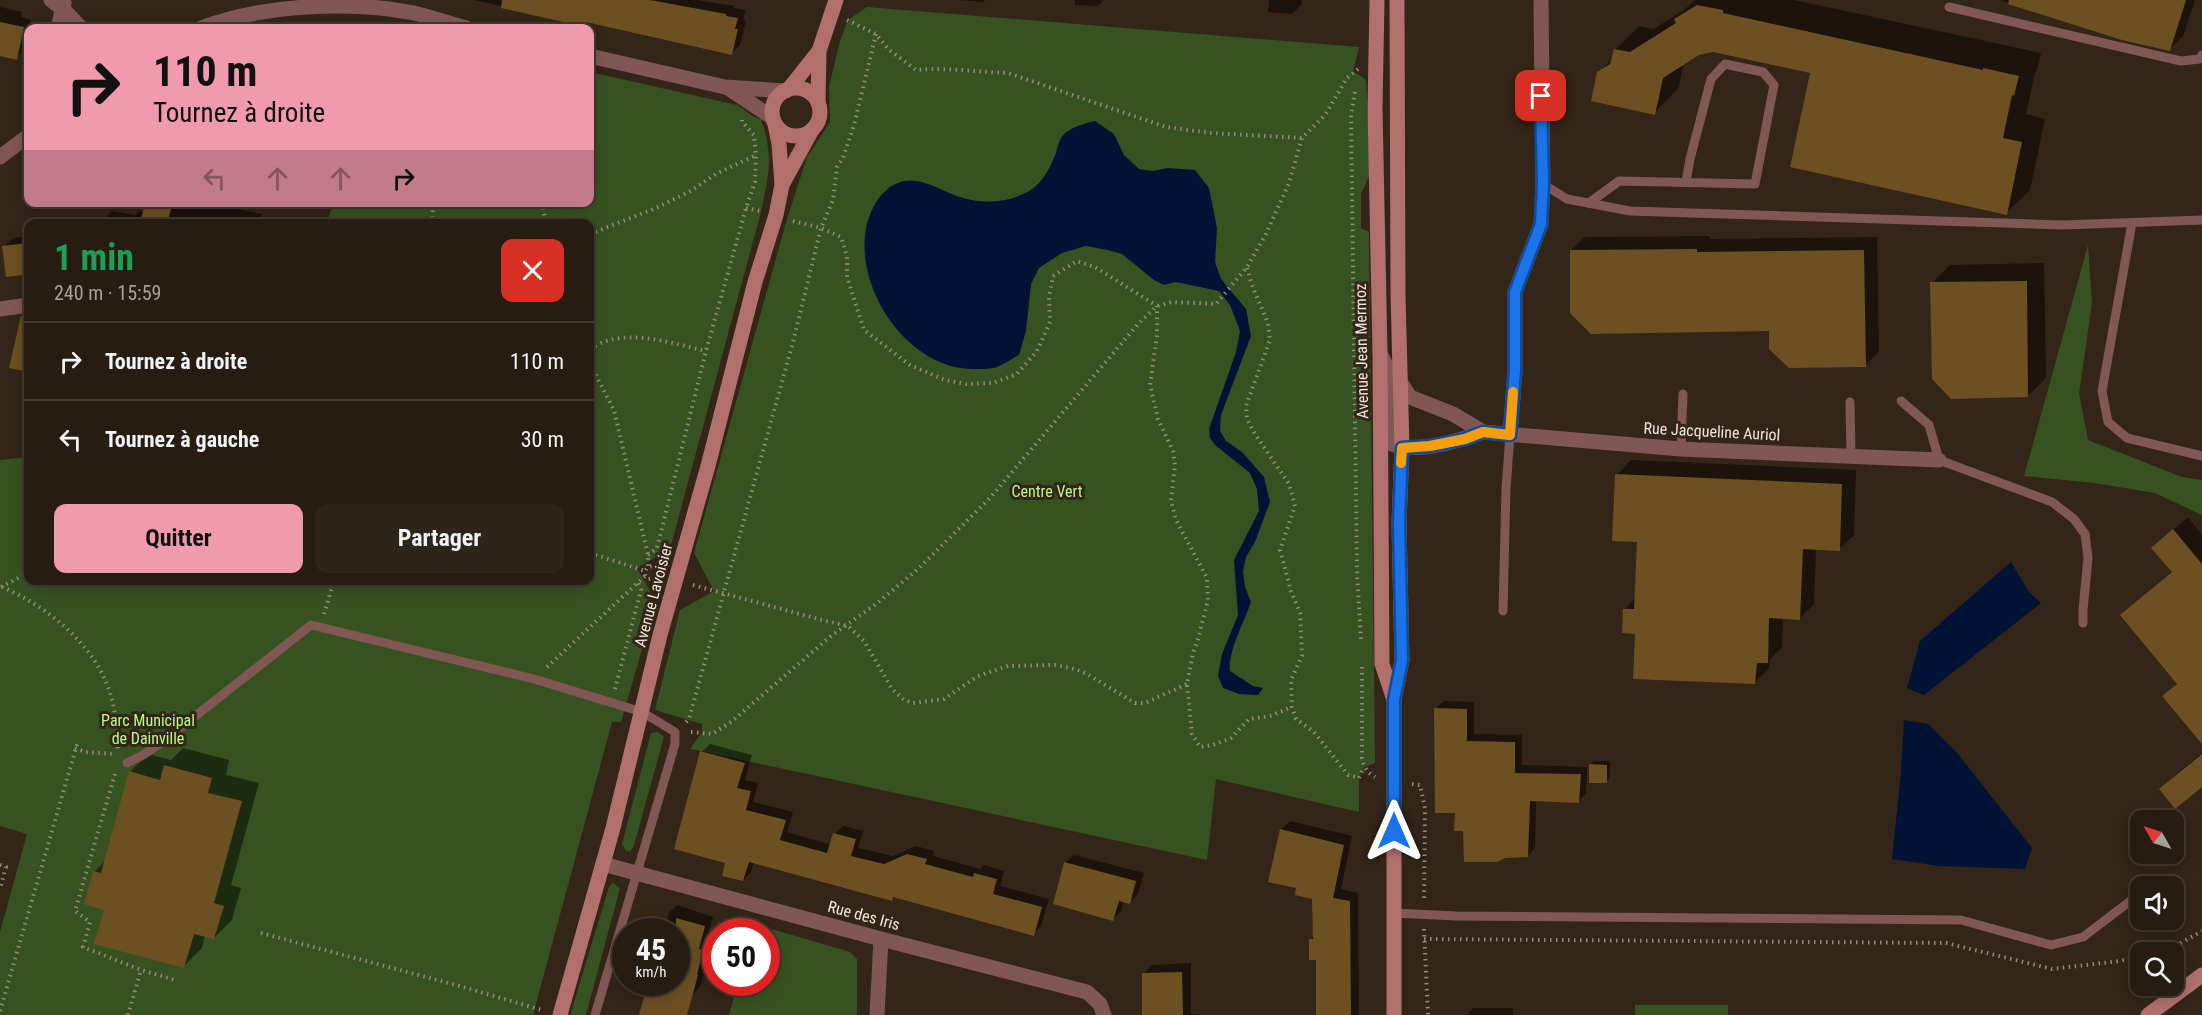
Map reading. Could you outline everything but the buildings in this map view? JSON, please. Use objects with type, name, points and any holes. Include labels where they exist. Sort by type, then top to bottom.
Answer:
[{"type":"main road","points":[[819,51],[788,90],[774,102],[772,110],[774,121],[779,130],[792,136],[799,136],[812,129],[818,120],[819,51],[836,0]]},
{"type":"main road","name":"Avenue Jean Mermoz","points":[[1377,0],[1375,108],[1380,353],[1382,664],[1394,700]]},
{"type":"main road","name":"Avenue Jean Mermoz","points":[[1394,1015],[1394,700],[1402,660],[1399,523],[1402,448],[1397,0]]},
{"type":"main road","points":[[788,90],[796,89],[809,93],[818,103]]},
{"type":"main road","name":"Avenue Lavoisier","points":[[553,1013],[603,864],[660,635],[708,466],[755,282],[776,215],[782,185],[779,144],[774,121]]},
{"type":"main road","name":"Avenue Lavoisier","points":[[782,185],[812,129]]},
{"type":"main road","points":[[2148,1015],[2202,975]]},
{"type":"street","points":[[1510,435],[1515,371],[1515,292],[1541,224],[1543,184],[1541,0]]},
{"type":"street","points":[[58,24],[59,3]]},
{"type":"street","points":[[59,3],[77,24]]},
{"type":"street","points":[[214,24],[264,12],[356,3],[452,24]]},
{"type":"street","points":[[594,57],[725,87],[788,90]]},
{"type":"street","points":[[725,87],[748,100],[774,121]]},
{"type":"street","points":[[0,157],[24,139]]},
{"type":"street","points":[[0,309],[24,306]]},
{"type":"street","points":[[1380,353],[1390,373],[1389,420],[1392,444],[1402,448],[1430,446],[1465,439],[1483,432]]},
{"type":"street","points":[[1400,380],[1410,397],[1453,414],[1483,432]]},
{"type":"street","name":"Rue Jacqueline Auriol","points":[[1483,432],[1681,449],[1939,460]]},
{"type":"street","name":"Rue des Iris","points":[[603,864],[1087,992],[1100,1004],[1104,1015]]},
{"type":"street","points":[[877,1015],[881,939]]},
{"type":"lane","points":[[1949,7],[2181,62],[2200,59],[2202,55]]},
{"type":"lane","points":[[1589,203],[1618,181],[1755,184],[1774,85],[1763,72],[1725,64],[1711,79],[1686,182]]},
{"type":"lane","points":[[1543,184],[1567,199],[1630,211],[2062,225],[2202,220]]},
{"type":"lane","points":[[2132,223],[2102,391],[2108,422],[2127,438],[2202,456]]},
{"type":"lane","points":[[1681,449],[1683,394]]},
{"type":"lane","points":[[1901,401],[1929,424],[1939,460],[2052,502],[2074,519],[2085,534],[2088,558],[2083,623]]},
{"type":"lane","points":[[1850,402],[1851,455]]},
{"type":"lane","points":[[1503,611],[1506,489],[1510,435]]},
{"type":"lane","points":[[127,763],[165,740],[310,625],[534,679],[642,712],[675,732],[675,744],[595,1015]]},
{"type":"lane","points":[[1393,914],[1961,920],[2051,945],[2083,938],[2130,900]]},
{"type":"path","points":[[830,17],[851,21],[876,34],[888,49],[916,70],[943,68],[1008,73],[1166,127],[1211,133],[1302,138]]},
{"type":"path","points":[[675,732],[690,719],[793,342],[821,228],[833,200],[837,167],[843,158],[855,124],[876,34]]},
{"type":"path","points":[[675,732],[712,734],[731,722],[831,636],[848,626],[918,569],[989,499],[1132,331],[1157,306],[1172,302],[1216,304],[1247,267],[1266,234],[1289,183],[1302,138],[1325,115],[1347,78],[1361,67],[1357,79]]},
{"type":"path","points":[[1356,87],[1351,115],[1351,137],[1357,574],[1361,644]]},
{"type":"path","points":[[594,232],[656,208],[689,192],[716,174],[756,155],[755,182],[706,351],[657,548],[648,555]]},
{"type":"path","points":[[776,215],[821,228],[841,237],[847,256],[847,277],[864,330],[910,365],[945,380],[966,384],[993,383],[1017,374],[1037,351],[1050,322],[1049,297],[1053,276],[1077,261],[1095,267],[1157,306]]},
{"type":"path","points":[[1247,267],[1268,323],[1270,340],[1246,406],[1247,419],[1289,484],[1295,506],[1280,550],[1291,591],[1300,613],[1302,656],[1291,680],[1292,707],[1296,719],[1314,732],[1348,775],[1359,778],[1364,767]]},
{"type":"path","points":[[1157,306],[1157,335],[1150,385],[1158,419],[1173,451],[1175,465],[1171,501],[1176,520],[1207,578],[1208,600],[1187,684],[1192,734],[1200,747],[1213,745],[1231,738],[1249,720],[1270,716],[1292,707]]},
{"type":"path","points":[[594,347],[609,341],[634,336],[706,351]]},
{"type":"path","points":[[534,679],[638,582],[646,571],[648,555],[614,410],[594,372]]},
{"type":"path","points":[[594,554],[646,571]]},
{"type":"path","points":[[1,587],[24,575]]},
{"type":"path","points":[[611,704],[640,590],[638,582]]},
{"type":"path","points":[[320,627],[333,585]]},
{"type":"path","points":[[1,587],[50,613],[80,642],[99,670],[111,695],[117,741],[116,763]]},
{"type":"path","points":[[723,593],[848,626],[864,641],[892,689],[904,700],[913,703],[944,699],[978,676],[1008,666],[1055,665],[1075,669],[1135,703],[1145,704],[1187,684]]},
{"type":"path","points":[[1361,656],[1362,758],[1368,773],[1379,778]]},
{"type":"path","points":[[0,1011],[78,741]]},
{"type":"path","points":[[75,748],[85,752],[112,753]]},
{"type":"path","points":[[115,772],[75,911],[90,922],[83,948],[175,980]]},
{"type":"path","points":[[0,866],[6,867],[0,889]]},
{"type":"path","points":[[2183,942],[2202,931]]},
{"type":"path","points":[[261,933],[553,1013]]},
{"type":"path","points":[[1424,939],[1946,944],[2052,969],[2130,958]]},
{"type":"path","points":[[128,1015],[141,970]]},
{"type":"green space","name":"Centre Vert","points":[[867,7],[1359,47],[1353,71],[1366,80],[1370,174],[1361,194],[1361,228],[1369,232],[1375,763],[1364,767],[1359,778],[1359,812],[1216,779],[1207,860],[690,749],[702,732],[702,724],[655,710],[680,610],[714,591],[694,553],[787,219],[807,157],[830,122],[829,87],[840,41],[848,20]]},
{"type":"green space","name":"Parc Municipal de Dainville","points":[[594,73],[737,105],[761,119],[765,133],[769,166],[761,212],[670,549],[637,568],[656,601],[621,722],[612,722],[533,1015],[0,1015],[0,932],[27,834],[0,826],[0,460],[24,457],[24,585],[594,585],[594,219],[328,219],[332,207],[594,207]]},
{"type":"green space","points":[[2088,245],[2092,303],[2079,394],[2088,440],[2182,477],[2202,480],[2202,515],[2155,493],[2094,483],[2024,476]]},
{"type":"green space","points":[[658,732],[664,737],[634,845],[630,852],[625,850],[622,844],[651,733]]},
{"type":"green space","points":[[613,883],[620,888],[586,1015],[570,1015],[609,887]]},
{"type":"green space","points":[[780,932],[850,952],[857,959],[857,1015],[729,1015],[734,996],[780,996]]},
{"type":"green space","points":[[1635,1005],[1728,1005],[1728,1015],[1635,1015]]},
{"type":"water","points":[[1095,121],[1114,134],[1124,155],[1139,169],[1195,170],[1209,188],[1217,228],[1215,262],[1221,279],[1246,309],[1251,336],[1221,415],[1220,431],[1226,441],[1242,452],[1264,477],[1270,502],[1255,542],[1246,557],[1243,571],[1245,587],[1251,602],[1234,646],[1230,664],[1230,671],[1253,686],[1263,688],[1258,695],[1239,694],[1223,688],[1218,676],[1222,654],[1238,615],[1234,560],[1259,511],[1257,489],[1250,473],[1215,445],[1210,438],[1209,429],[1236,352],[1240,331],[1230,305],[1219,291],[1176,282],[1164,285],[1154,280],[1122,254],[1108,250],[1086,246],[1062,253],[1039,268],[1031,284],[1026,331],[1019,355],[997,367],[976,369],[951,366],[928,356],[908,341],[890,321],[877,298],[868,274],[865,248],[867,224],[877,201],[890,187],[904,181],[912,181],[929,184],[976,201],[992,202],[1016,197],[1035,187],[1044,177],[1060,140],[1066,132]]},
{"type":"water","points":[[2011,562],[2029,592],[2041,603],[1924,695],[1907,688],[1920,641]]},
{"type":"water","points":[[1904,720],[1928,724],[1958,754],[2032,848],[2025,869],[1939,866],[1892,859]]},
{"type":"slow traffic","points":[[1401,463],[1402,448],[1430,446],[1465,439],[1483,432],[1510,435],[1513,392]]},
{"type":"route","points":[[1394,831],[1394,700],[1402,660],[1399,523],[1402,448],[1430,446],[1465,439],[1483,432],[1510,435],[1515,371],[1515,292],[1541,224],[1543,184],[1541,96]]}]
